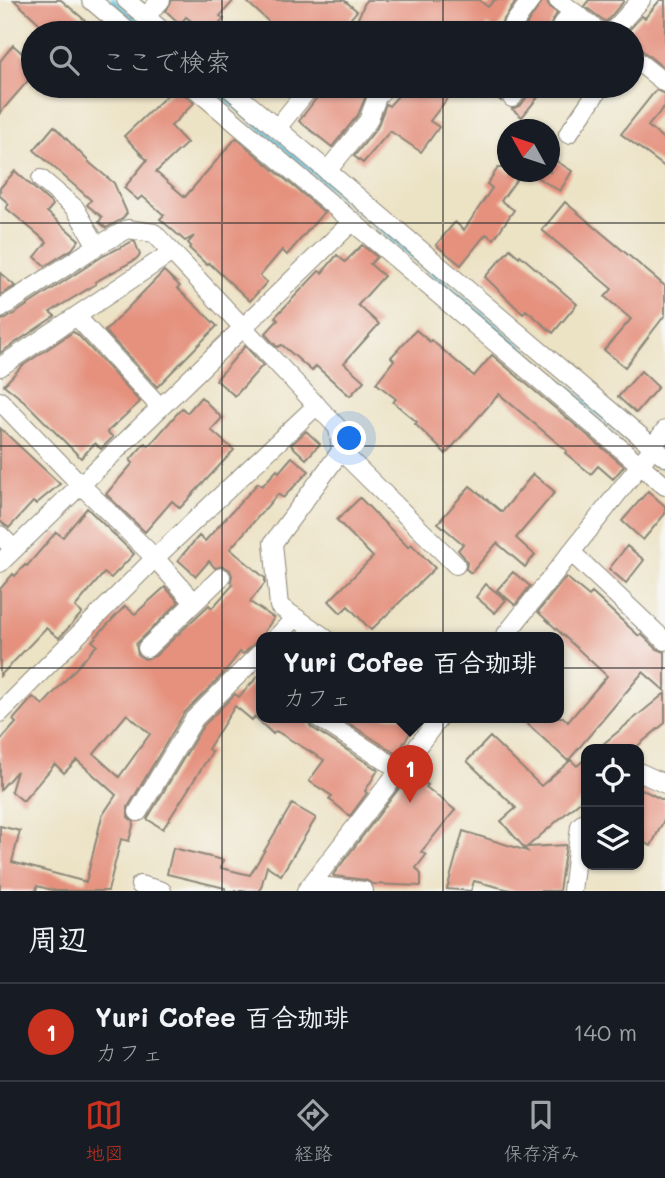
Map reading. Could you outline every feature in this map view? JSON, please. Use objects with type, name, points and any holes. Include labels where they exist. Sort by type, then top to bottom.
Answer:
[{"type":"street","points":[[91,0],[116,21]]},
{"type":"street","points":[[126,0],[151,21]]},
{"type":"street","points":[[145,16],[161,0]]},
{"type":"street","points":[[516,21],[531,0]]},
{"type":"street","points":[[622,21],[641,0]]},
{"type":"street","points":[[565,6],[585,21]]},
{"type":"street","points":[[644,66],[665,83]]},
{"type":"street","points":[[206,98],[665,486]]},
{"type":"street","points":[[241,98],[659,452]]},
{"type":"street","points":[[276,128],[301,98]]},
{"type":"street","points":[[327,171],[368,121],[377,98]]},
{"type":"street","points":[[568,134],[593,98]]},
{"type":"street","points":[[41,179],[75,208],[97,246]]},
{"type":"street","points":[[0,563],[353,222]]},
{"type":"street","points":[[0,309],[128,229],[154,233],[338,428],[341,451],[456,565]]},
{"type":"street","points":[[0,367],[172,252]]},
{"type":"street","points":[[76,316],[160,407]]},
{"type":"street","points":[[0,401],[155,558],[194,602]]},
{"type":"street","points":[[0,713],[155,558],[317,405]]},
{"type":"street","points":[[508,632],[640,465],[659,452],[665,430]]},
{"type":"street","points":[[316,632],[279,606],[273,543],[341,451]]},
{"type":"street","points":[[0,535],[14,549]]},
{"type":"street","points":[[572,552],[665,641]]},
{"type":"street","points":[[147,648],[221,577]]},
{"type":"street","points":[[281,632],[295,618]]},
{"type":"street","points":[[138,812],[194,719],[256,657]]},
{"type":"street","points":[[326,723],[400,770]]},
{"type":"street","points":[[309,888],[435,723]]},
{"type":"street","points":[[644,774],[665,784]]},
{"type":"street","points":[[572,891],[581,825]]},
{"type":"street","points":[[140,886],[162,891]]},
{"type":"street","points":[[309,888],[364,891]]},
{"type":"building","points":[[14,0],[61,0],[86,21],[37,21]]},
{"type":"building","points":[[172,0],[234,0],[220,16],[224,19],[222,21],[191,21],[186,17],[183,21],[177,21],[166,11]]},
{"type":"building","points":[[245,0],[344,0],[357,11],[349,21],[268,21]]},
{"type":"building","points":[[366,0],[479,0],[488,7],[494,0],[511,0],[515,3],[503,21],[357,21]]},
{"type":"building","points":[[543,0],[547,0],[548,5],[557,13],[553,21],[529,21]]},
{"type":"building","points":[[589,0],[624,1],[607,21],[584,6]]},
{"type":"building","points":[[660,0],[665,0],[665,69],[644,52],[644,21],[637,21],[642,16],[645,18]]},
{"type":"building","points":[[13,45],[21,52],[21,89],[0,113],[0,61]]},
{"type":"building","points":[[656,90],[665,94],[665,106],[648,126],[665,140],[665,167],[621,134]]},
{"type":"building","points":[[164,98],[188,98],[194,103],[171,126],[187,143],[156,172],[185,197],[236,138],[324,212],[287,255],[282,250],[260,276],[267,282],[250,301],[189,248],[191,246],[188,243],[194,236],[185,241],[160,219],[164,215],[142,196],[138,200],[124,188],[147,160],[124,136]]},
{"type":"building","points":[[317,98],[365,98],[358,115],[332,147],[299,121]]},
{"type":"building","points":[[396,98],[448,98],[430,121],[439,127],[421,152],[390,131],[363,163],[354,156],[377,128],[386,104],[389,106]]},
{"type":"building","points":[[526,98],[537,98],[522,117],[512,109],[521,105]]},
{"type":"building","points":[[54,126],[114,183],[127,213],[122,219],[106,228],[99,222],[102,217],[87,205],[91,200],[34,150]]},
{"type":"building","points":[[560,163],[572,171],[560,191],[545,182],[560,182]]},
{"type":"building","points":[[497,169],[497,182],[515,182],[501,201],[514,210],[494,239],[486,234],[461,265],[436,245],[455,222],[464,230],[492,188],[487,184]]},
{"type":"building","points":[[15,171],[53,205],[47,212],[79,240],[72,249],[45,266],[35,257],[47,242],[6,208],[9,204],[0,196],[0,188]]},
{"type":"building","points":[[565,202],[665,286],[665,315],[625,367],[604,350],[631,319],[605,297],[612,289],[542,230]]},
{"type":"building","points":[[133,241],[140,255],[135,260],[95,282],[96,284],[50,312],[55,316],[0,353],[0,320],[6,319],[103,256]]},
{"type":"building","points":[[362,245],[377,257],[370,264],[384,276],[358,305],[379,324],[344,363],[364,381],[350,396],[316,366],[312,371],[282,345],[277,347],[265,334],[278,320],[275,317],[319,271],[322,273],[337,255],[345,262]]},
{"type":"building","points":[[510,249],[577,304],[553,333],[526,310],[523,314],[485,277]]},
{"type":"building","points":[[164,271],[180,286],[177,288],[217,326],[157,387],[105,331]]},
{"type":"building","points":[[0,273],[15,286],[0,295]]},
{"type":"building","points":[[416,330],[474,376],[492,355],[624,466],[613,479],[598,466],[591,474],[499,394],[446,454],[415,424],[417,422],[393,402],[396,399],[376,383],[394,360],[391,357]]},
{"type":"building","points":[[73,332],[140,402],[107,432],[113,437],[101,449],[95,443],[81,458],[24,401],[4,385],[22,366]]},
{"type":"building","points":[[245,346],[263,365],[235,396],[216,380]]},
{"type":"building","points":[[641,371],[658,387],[636,413],[618,397]]},
{"type":"building","points":[[201,397],[222,418],[211,430],[234,450],[180,508],[172,501],[145,532],[106,494],[133,463],[130,460],[145,443],[149,446],[182,408],[187,413]]},
{"type":"building","points":[[0,428],[60,484],[36,504],[33,502],[9,528],[0,521]]},
{"type":"building","points":[[306,431],[320,444],[306,459],[291,445]]},
{"type":"building","points":[[292,457],[309,471],[283,498],[278,494],[230,549],[265,578],[265,583],[250,602],[274,618],[264,632],[256,632],[256,643],[243,654],[240,652],[223,674],[184,713],[128,807],[128,817],[134,822],[129,841],[121,839],[108,891],[56,891],[37,886],[36,891],[0,891],[0,826],[20,831],[12,862],[86,882],[102,816],[116,795],[77,760],[64,773],[55,764],[23,801],[11,791],[17,771],[0,790],[0,741],[16,723],[13,720],[33,697],[43,705],[97,645],[92,641],[125,606],[135,614],[165,587],[179,602],[136,644],[138,655],[145,659],[155,656],[209,605],[212,608],[233,585],[230,570],[223,566],[215,568],[209,561],[196,576],[178,560],[199,536],[205,541],[258,483],[262,486],[277,470],[279,472]],"holes":[[[127,714],[150,734],[119,777],[94,754]]]},
{"type":"building","points":[[533,474],[555,492],[516,538],[535,555],[525,567],[497,543],[471,573],[466,569],[467,563],[458,550],[463,544],[438,523],[470,486],[502,512]]},
{"type":"building","points":[[648,491],[665,506],[665,514],[643,540],[622,521]]},
{"type":"building","points":[[360,498],[408,547],[411,544],[435,568],[371,630],[348,606],[341,613],[329,601],[373,557],[337,520]]},
{"type":"building","points":[[87,508],[134,554],[111,578],[104,573],[75,607],[82,613],[59,638],[46,628],[0,676],[0,589],[13,574],[15,576],[27,566],[56,532],[63,537]]},
{"type":"building","points":[[627,546],[644,560],[626,583],[609,569]]},
{"type":"building","points":[[513,572],[530,586],[515,605],[497,590]]},
{"type":"building","points":[[566,577],[589,596],[592,593],[639,636],[641,634],[657,649],[665,652],[665,691],[643,672],[568,761],[527,723],[564,723],[564,718],[568,722],[607,676],[564,636],[564,632],[560,632],[538,612]]},
{"type":"building","points":[[486,584],[506,600],[495,613],[476,597]]},
{"type":"building","points":[[256,678],[256,715],[252,720],[235,706],[208,749],[212,752],[163,829],[147,819],[203,726],[235,694],[239,697]]},
{"type":"building","points":[[665,693],[665,723],[640,744],[603,744]]},
{"type":"building","points":[[261,723],[309,723],[311,727],[378,770],[365,791],[367,793],[350,816],[329,799],[332,796],[309,781],[324,760],[276,731],[273,734]]},
{"type":"building","points":[[348,723],[416,723],[397,754]]},
{"type":"building","points":[[490,737],[541,786],[571,760],[577,766],[581,762],[581,800],[527,847],[566,845],[559,891],[514,891],[474,881],[471,891],[447,889],[463,831],[527,851],[501,821],[516,808],[467,761]]},
{"type":"building","points":[[419,762],[427,768],[424,772],[427,775],[422,781],[428,785],[426,787],[455,810],[421,852],[426,855],[416,868],[421,874],[421,886],[373,884],[365,880],[334,876],[333,875]]},
{"type":"building","points":[[644,790],[665,801],[665,818],[651,846],[644,842]]},
{"type":"building","points":[[292,804],[316,818],[281,875],[267,866],[260,891],[225,891],[225,888],[167,874],[173,848],[223,860],[221,868],[250,875]]},
{"type":"waterway","points":[[112,0],[137,21]]},
{"type":"waterway","points":[[226,98],[639,448]]},
{"type":"waterway","points":[[656,462],[665,469]]},
{"type":"place","name":"Yuri Cofee 百合珈琲","points":[[410,803]]}]
